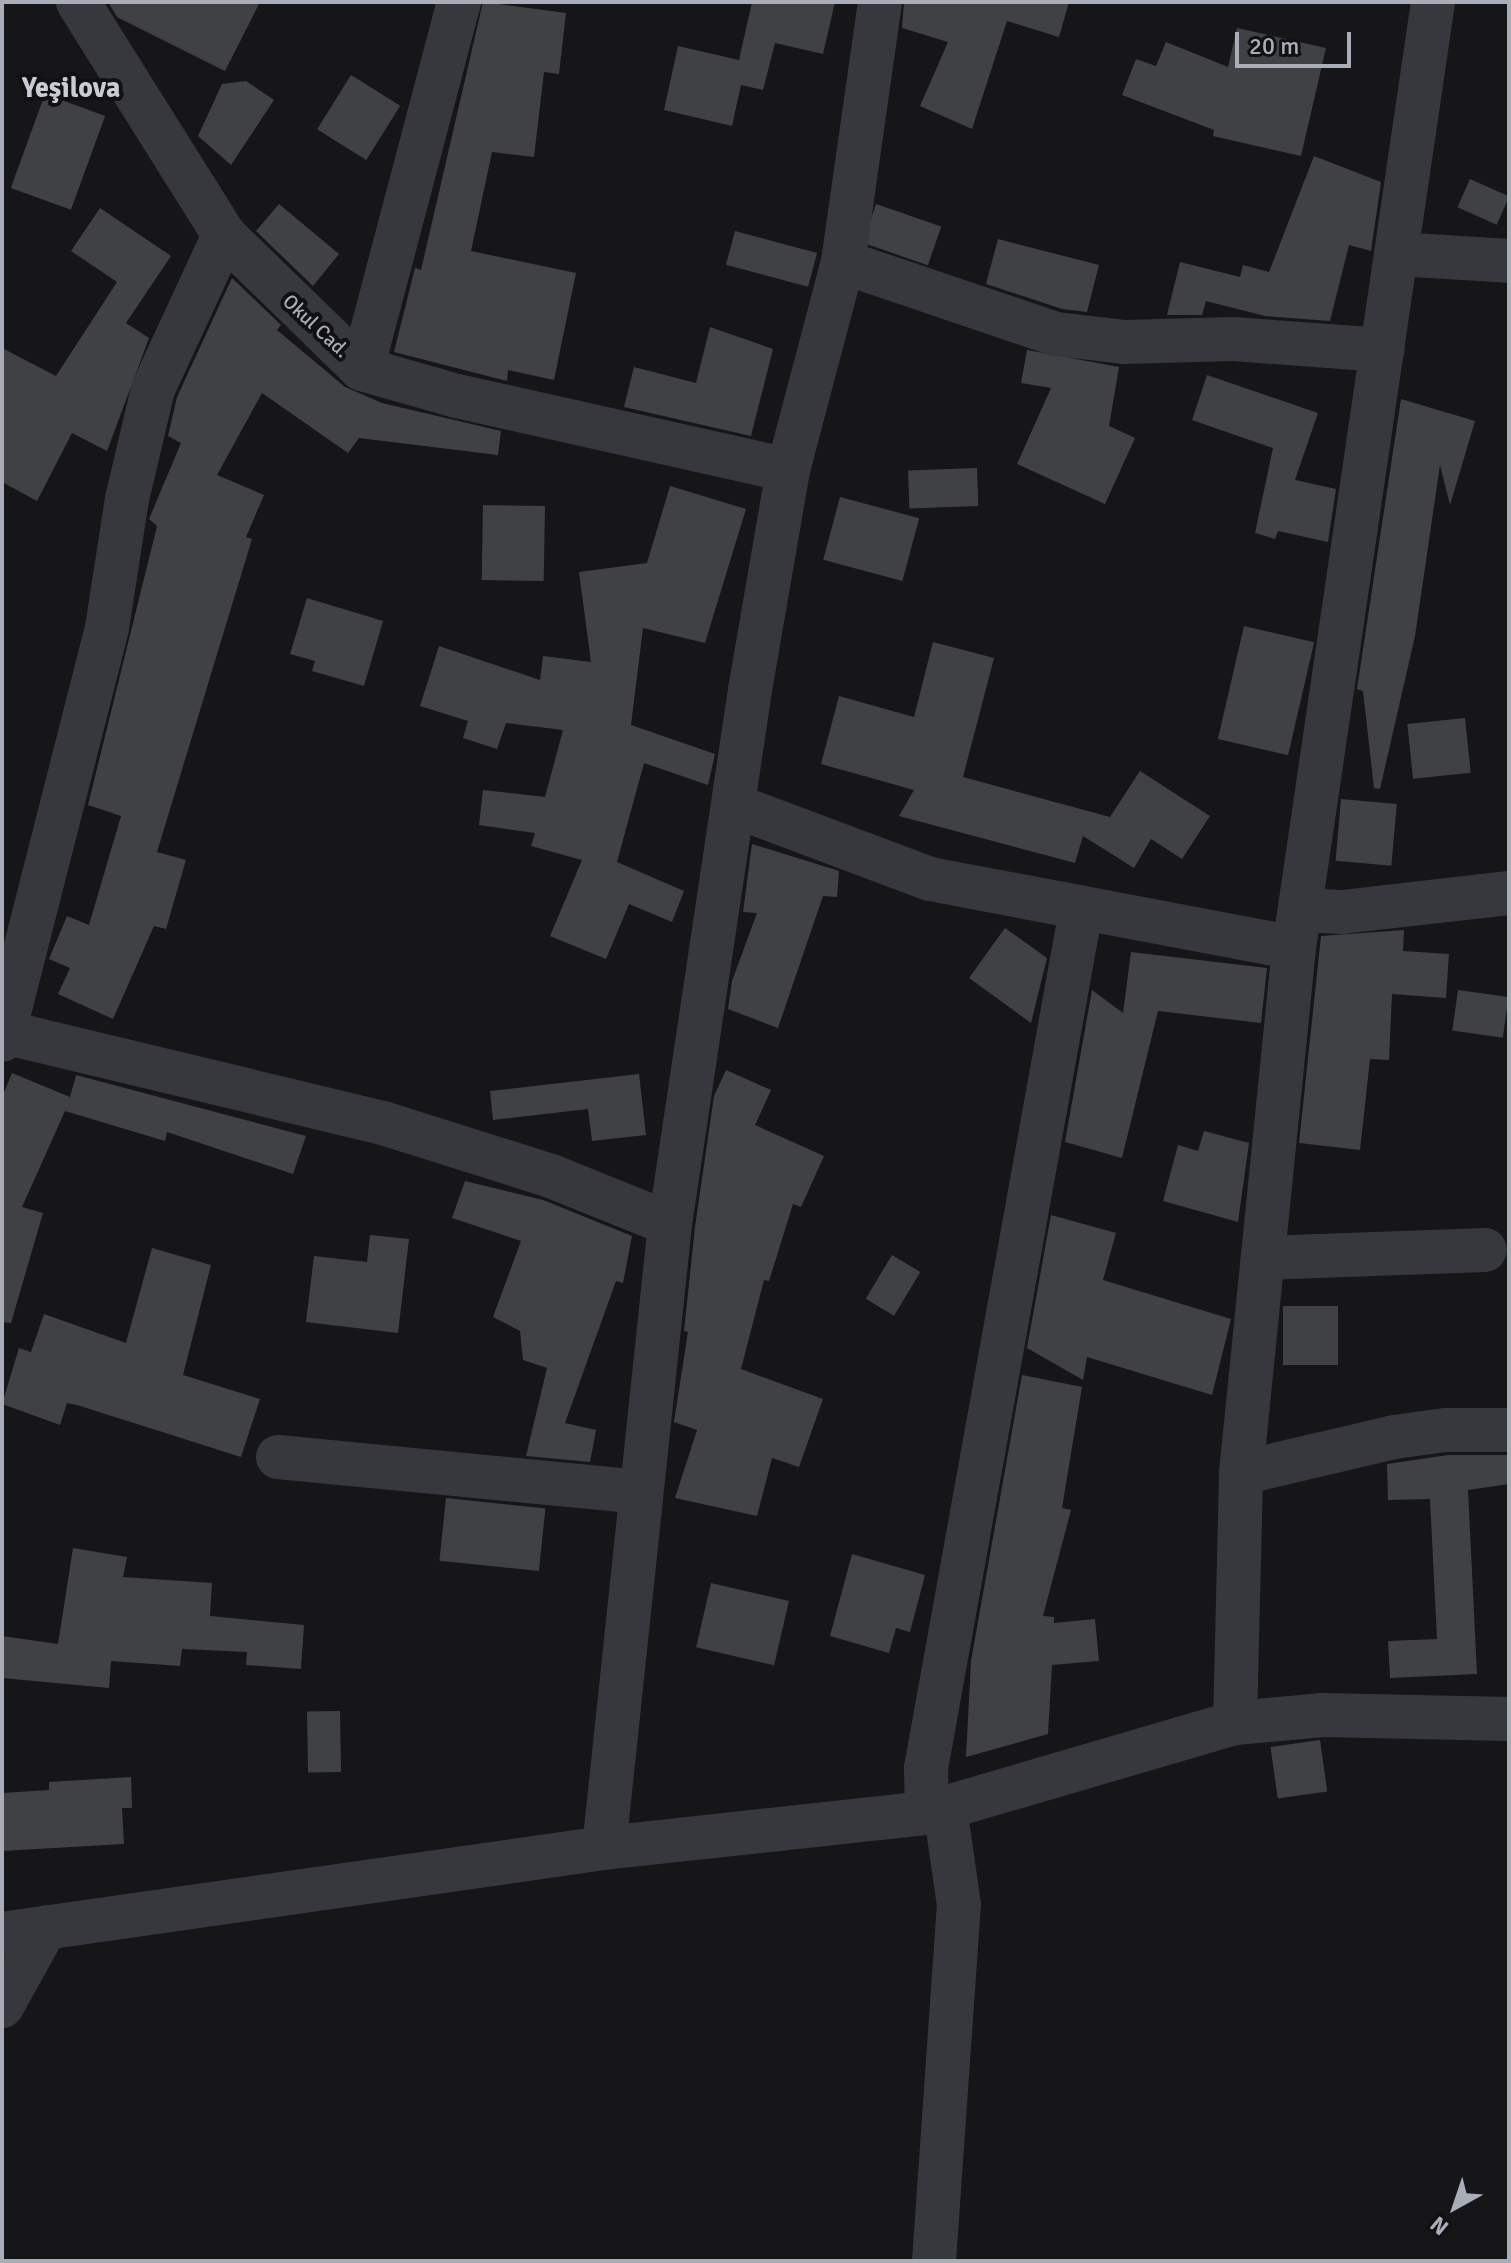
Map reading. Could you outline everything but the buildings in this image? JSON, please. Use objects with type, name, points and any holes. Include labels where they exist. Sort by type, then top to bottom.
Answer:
[{"type":"street","name":"Okul Cad.","points":[[78,2],[224,235],[362,369],[457,396],[788,470]]},
{"type":"street","points":[[362,369],[459,2]]},
{"type":"street","points":[[604,1848],[670,1224],[733,805],[788,470],[843,262],[880,2]]},
{"type":"street","points":[[1235,1723],[1241,1473],[1297,929],[1433,2]]},
{"type":"street","points":[[224,235],[153,389],[127,499],[107,628],[3,1036],[383,1123],[551,1176],[670,1224]]},
{"type":"street","points":[[1396,254],[1509,261]]},
{"type":"street","points":[[843,262],[1056,334],[1124,342],[1233,339],[1383,350]]},
{"type":"street","points":[[733,805],[930,879],[1081,910],[1297,929],[1342,912],[1509,893]]},
{"type":"street","points":[[934,2261],[959,1905],[926,1768],[1081,910]]},
{"type":"street","points":[[1264,1258],[1485,1250]]},
{"type":"street","points":[[1241,1473],[1420,1433],[1507,1430]]},
{"type":"street","points":[[278,1457],[640,1492]]},
{"type":"street","points":[[2,1934],[604,1848],[936,1810],[1235,1723],[1323,1715],[1509,1719]]},
{"type":"street","points":[[2,2006],[46,1927]]},
{"type":"district","name":"Yeşilova","points":[[71,88]]}]
